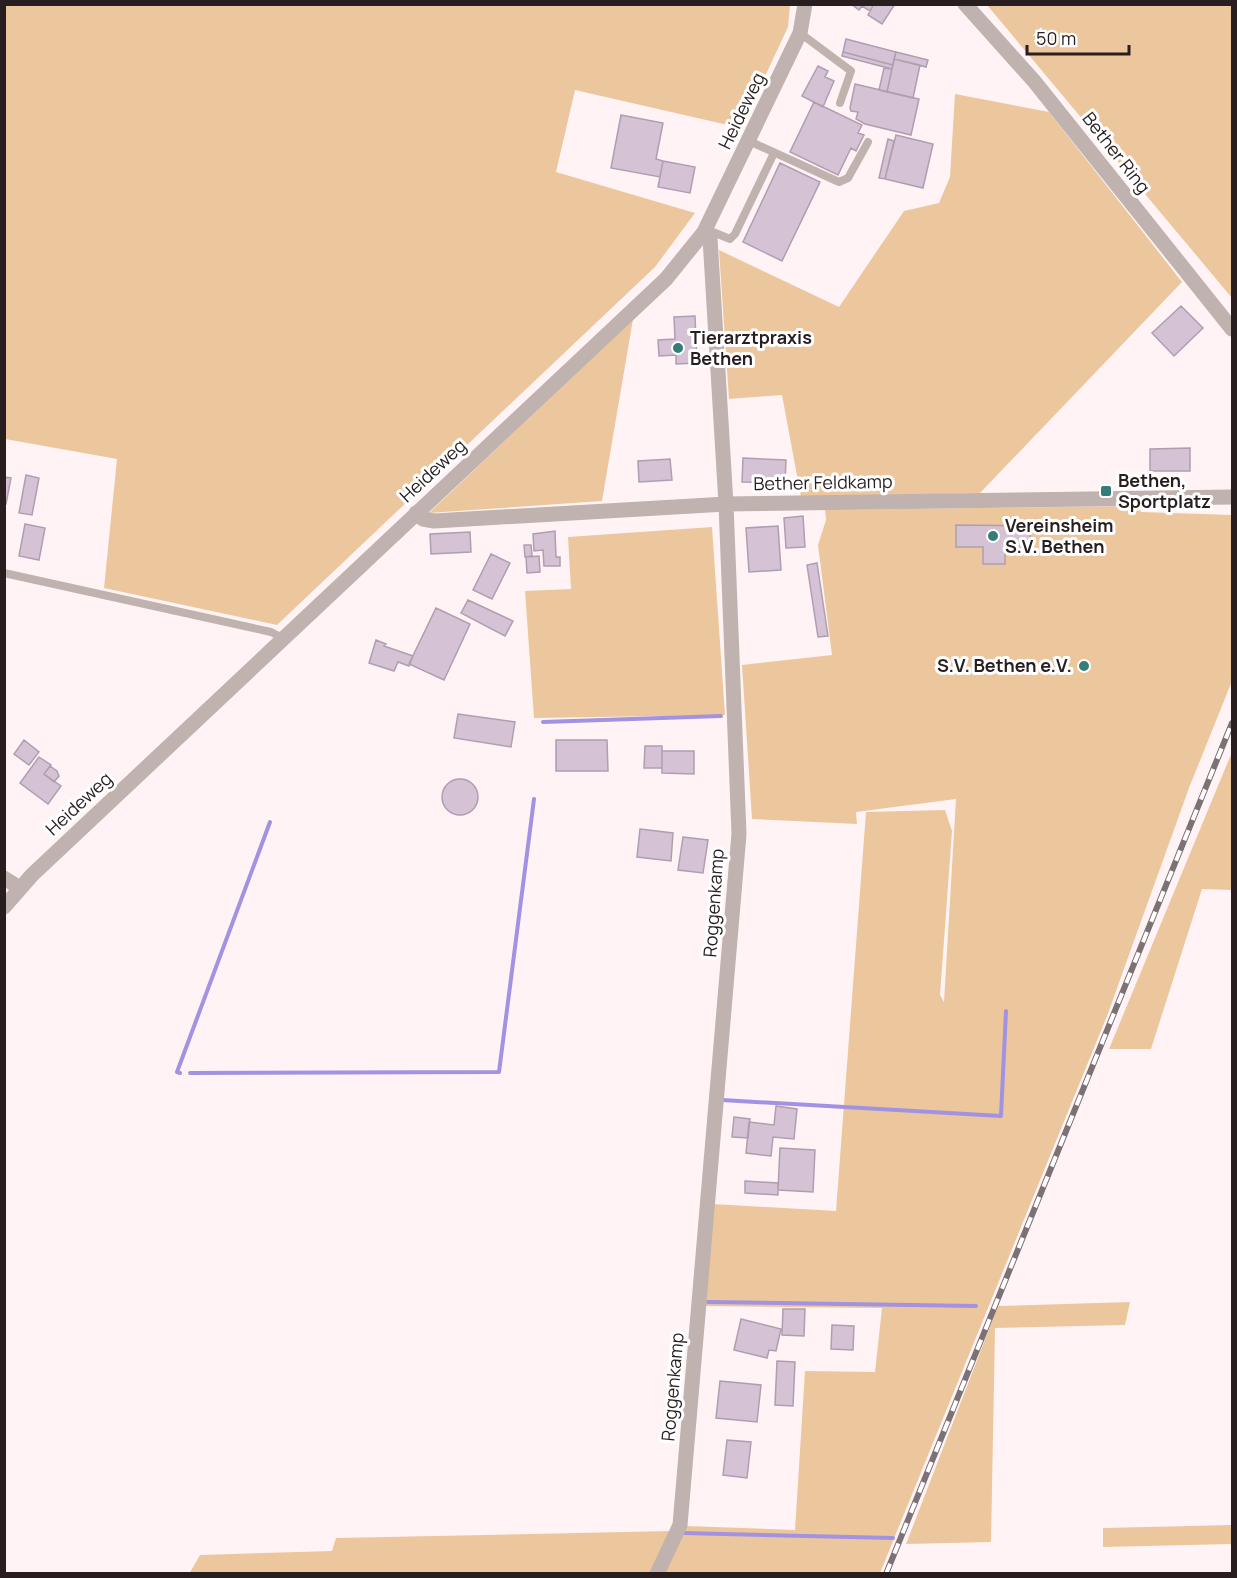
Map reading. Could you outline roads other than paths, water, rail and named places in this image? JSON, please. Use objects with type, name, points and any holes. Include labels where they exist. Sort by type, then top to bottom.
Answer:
[{"type":"street","name":"Heideweg","points":[[4,907],[20,888],[283,638],[666,279],[705,230],[800,33],[805,4]]},
{"type":"street","name":"Bether Ring","points":[[965,4],[1034,81],[1233,328]]},
{"type":"street","name":"Roggenkamp","points":[[657,1574],[680,1525],[739,834],[726,504],[710,238],[705,230]]},
{"type":"street","name":"Bether Feldkamp","points":[[416,513],[423,519],[434,521],[726,504],[1233,497]]},
{"type":"street","points":[[4,878],[20,888]]},
{"type":"lane","points":[[800,33],[851,71],[840,103]]},
{"type":"lane","points":[[749,141],[843,182],[868,142]]},
{"type":"lane","points":[[705,230],[733,238],[774,153]]},
{"type":"lane","points":[[1123,498],[1138,506]]},
{"type":"lane","points":[[4,573],[271,632],[283,638]]},
{"type":"waterway","points":[[543,722],[721,716]]},
{"type":"waterway","points":[[190,1073],[499,1072],[534,799]]},
{"type":"waterway","points":[[180,1073],[177,1072],[270,822]]},
{"type":"waterway","points":[[722,1100],[1001,1116],[1006,1011]]},
{"type":"waterway","points":[[708,1302],[976,1306]]},
{"type":"waterway","points":[[683,1533],[893,1538]]},
{"type":"railway","points":[[886,1574],[1232,723]]},
{"type":"place","name":"Tierarztpraxis Bethen","points":[[678,348]]},
{"type":"place","name":"Bethen, Sportplatz","points":[[1106,491]]},
{"type":"place","name":"Vereinsheim S.V. Bethen","points":[[993,536]]},
{"type":"place","name":"S.V. Bethen e.V.","points":[[1084,666]]}]
